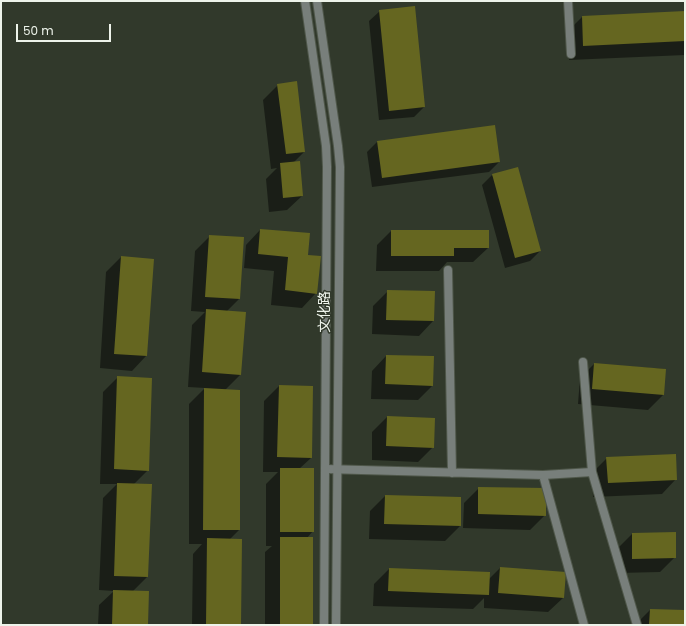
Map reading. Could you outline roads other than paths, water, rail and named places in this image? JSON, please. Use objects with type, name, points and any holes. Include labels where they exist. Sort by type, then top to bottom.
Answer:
[{"type":"street","name":"文化路","points":[[305,1],[326,146],[324,625]]},
{"type":"street","name":"文化路","points":[[317,1],[340,167],[336,625]]},
{"type":"street","points":[[568,1],[571,54]]},
{"type":"street","points":[[448,270],[452,473]]},
{"type":"street","points":[[583,362],[592,472],[637,625]]},
{"type":"street","points":[[325,469],[543,475],[592,472]]},
{"type":"street","points":[[543,475],[584,625]]}]
